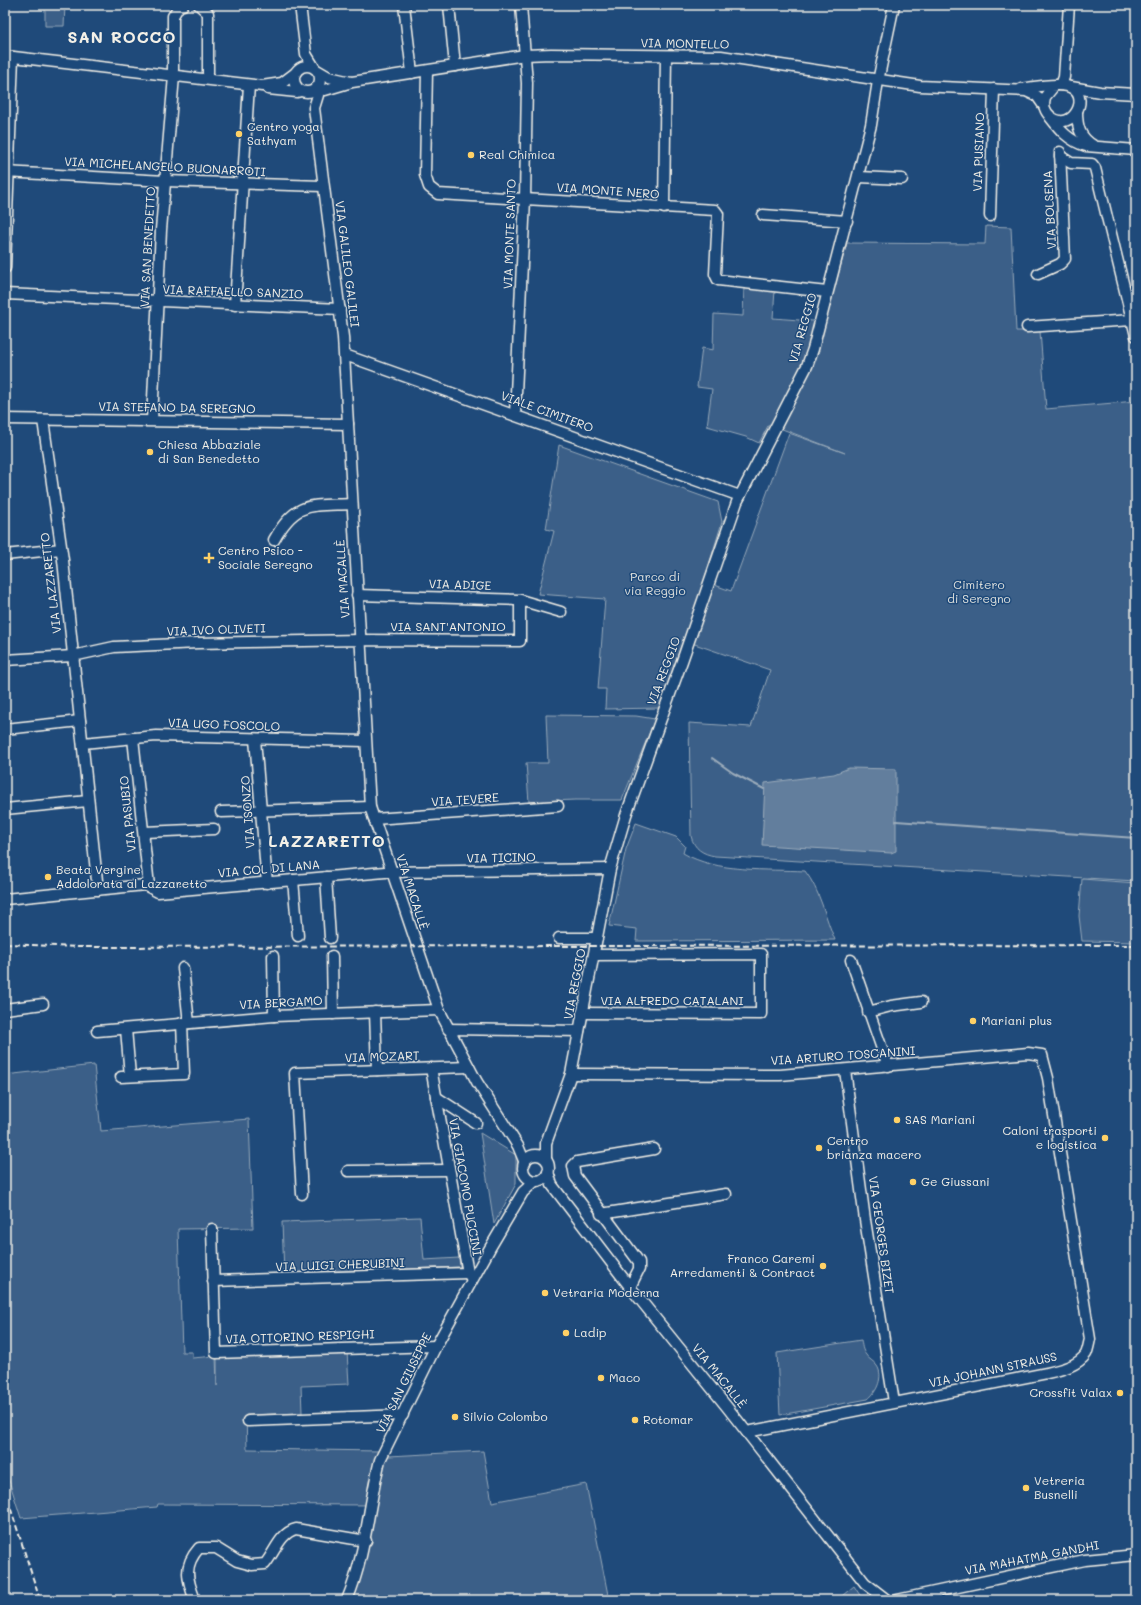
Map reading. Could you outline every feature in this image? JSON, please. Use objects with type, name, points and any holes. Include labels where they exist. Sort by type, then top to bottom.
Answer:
[{"type":"street","name":"VIA SAN BENEDETTO","points":[[152,420],[165,181],[173,73],[172,16],[179,6],[183,5]]},
{"type":"street","points":[[199,5],[208,13],[208,73]]},
{"type":"street","points":[[5,268],[9,56],[173,73],[262,86],[282,91],[319,90],[320,78],[306,54],[300,5]]},
{"type":"street","points":[[404,5],[412,73]]},
{"type":"street","points":[[449,5],[454,66]]},
{"type":"street","name":"VIA MONTE SANTO","points":[[515,415],[525,199],[527,82],[521,5]]},
{"type":"street","name":"VIA REGGIO","points":[[546,1159],[546,1144],[571,1074],[610,869],[630,805],[740,496],[807,366],[813,349],[827,292],[859,177],[871,125],[878,81],[894,5]]},
{"type":"street","points":[[1064,84],[1070,5]]},
{"type":"street","points":[[302,91],[294,84],[296,71],[306,54]]},
{"type":"street","name":"VIA MONTELLO","points":[[319,90],[352,82],[525,55],[730,57],[878,81],[930,87],[1017,90],[1032,93],[1037,96],[1059,129],[1071,140],[1086,146],[1136,150]]},
{"type":"street","points":[[664,208],[666,56]]},
{"type":"street","points":[[262,86],[282,83],[306,65],[316,69]]},
{"type":"street","name":"VIA MONTELLO","points":[[316,69],[329,77],[352,82]]},
{"type":"street","name":"VIA MONTE NERO","points":[[427,71],[425,175],[429,187],[438,194],[715,210],[718,214],[715,274],[718,280],[827,292]]},
{"type":"street","points":[[1064,84],[1078,95],[1081,136],[1087,142],[1097,147]]},
{"type":"street","points":[[1064,84],[1047,93],[1046,111],[1053,118],[1064,121],[1069,119],[1078,108],[1100,92]]},
{"type":"street","name":"VIA MONTELLO","points":[[1017,90],[1064,84],[1100,92],[1136,94]]},
{"type":"street","points":[[235,305],[249,85]]},
{"type":"street","name":"VIA PUSIANO","points":[[990,216],[994,89]]},
{"type":"street","name":"VIA GALILEO GALILEI","points":[[319,90],[314,108],[340,309],[348,424]]},
{"type":"street","name":"VIA GALILEO GALILEI","points":[[302,91],[314,108]]},
{"type":"street","name":"VIA BOLSENA","points":[[1038,274],[1060,264],[1065,259],[1060,154],[1071,163],[1092,164],[1095,168],[1132,320]]},
{"type":"street","name":"VIA MICHELANGELO BUONARROTI","points":[[7,173],[165,181],[323,186]]},
{"type":"street","points":[[859,177],[902,179]]},
{"type":"street","points":[[763,215],[847,221]]},
{"type":"street","name":"VIA RAFFAELLO SANZIO","points":[[5,294],[340,309]]},
{"type":"street","points":[[1027,327],[1132,320],[1136,336]]},
{"type":"street","name":"VIALE CIMITERO","points":[[344,355],[740,496]]},
{"type":"street","name":"VIA STEFANO DA SEREGNO","points":[[5,419],[348,424]]},
{"type":"street","name":"VIA LAZZARETTO","points":[[43,420],[61,549],[98,890]]},
{"type":"street","name":"VIA MACALLÈ","points":[[348,424],[365,741],[370,806],[439,1010],[448,1029],[491,1105],[518,1146],[525,1163]]},
{"type":"street","points":[[274,540],[284,522],[303,508],[352,504]]},
{"type":"street","points":[[5,555],[61,549]]},
{"type":"street","name":"VIA ADIGE","points":[[357,595],[520,600],[561,612]]},
{"type":"street","name":"VIA SANT'ANTONIO","points":[[360,640],[520,641],[520,600]]},
{"type":"street","name":"VIA IVO OLIVETI","points":[[5,660],[73,656],[114,647],[360,640]]},
{"type":"street","points":[[5,729],[80,721]]},
{"type":"street","name":"VIA UGO FOSCOLO","points":[[83,743],[156,736],[365,741]]},
{"type":"street","name":"VIA PASUBIO","points":[[133,738],[149,886]]},
{"type":"street","name":"VIA ISONZO","points":[[255,739],[267,883]]},
{"type":"street","points":[[5,809],[88,801]]},
{"type":"street","points":[[222,812],[370,806]]},
{"type":"street","name":"VIA TEVERE","points":[[374,819],[558,806]]},
{"type":"street","points":[[144,832],[214,829]]},
{"type":"street","name":"VIA TICINO","points":[[392,872],[610,869]]},
{"type":"street","name":"VIA COL DI LANA","points":[[5,899],[145,885],[158,892],[392,872]]},
{"type":"street","points":[[326,877],[330,938]]},
{"type":"street","points":[[293,880],[298,936]]},
{"type":"street","points":[[559,938],[597,938]]},
{"type":"street","name":"VIA ALFREDO CATALANI","points":[[582,1013],[761,1014],[762,954],[594,955]]},
{"type":"street","points":[[273,956],[274,1016]]},
{"type":"street","points":[[332,956],[333,1014]]},
{"type":"street","points":[[852,960],[868,1012],[888,1066]]},
{"type":"street","points":[[126,1029],[126,1076],[184,1074],[185,1023],[183,968]]},
{"type":"street","points":[[868,1012],[891,1006],[921,1002]]},
{"type":"street","points":[[5,1009],[43,1004]]},
{"type":"street","name":"VIA BERGAMO","points":[[97,1031],[274,1016],[439,1010]]},
{"type":"street","points":[[375,1012],[377,1070]]},
{"type":"street","points":[[448,1029],[579,1031]]},
{"type":"street","name":"VIA ARTURO TOSCANINI","points":[[571,1074],[780,1075],[1036,1053],[1042,1055],[1056,1128]]},
{"type":"street","name":"VIA MOZART","points":[[302,1194],[296,1073],[469,1067]]},
{"type":"street","name":"VIA GIACOMO PUCCINI","points":[[431,1068],[470,1276]]},
{"type":"street","name":"VIA GEORGES BIZET","points":[[845,1070],[872,1266],[894,1402]]},
{"type":"street","name":"VIA GIACOMO PUCCINI","points":[[436,1097],[476,1123]]},
{"type":"street","name":"VIA JOHANN STRAUSS","points":[[747,1432],[1047,1373],[1078,1362],[1086,1354],[1090,1339],[1056,1128]]},
{"type":"street","name":"VIA REGGIO","points":[[535,1156],[546,1144]]},
{"type":"street","name":"VIA MACALLÈ","points":[[518,1146],[535,1156]]},
{"type":"street","points":[[630,1287],[640,1269],[639,1262],[601,1214],[573,1173],[573,1166],[577,1162],[654,1149]]},
{"type":"street","points":[[537,1181],[545,1177],[548,1172],[548,1164],[546,1159],[535,1156],[525,1163],[526,1175],[537,1181],[552,1185]]},
{"type":"street","points":[[348,1171],[449,1170]]},
{"type":"street","name":"VIA MACALLÈ","points":[[548,1172],[552,1185],[630,1287],[747,1432],[865,1583],[887,1600]]},
{"type":"street","name":"VIA SAN GIUSEPPE","points":[[523,1192],[526,1175]]},
{"type":"street","name":"VIA SAN GIUSEPPE","points":[[347,1600],[354,1585],[366,1541],[375,1480],[380,1460],[470,1276],[523,1192],[537,1181]]},
{"type":"street","points":[[601,1214],[726,1194]]},
{"type":"street","name":"VIA OTTORINO RESPIGHI","points":[[212,1229],[216,1353],[436,1346]]},
{"type":"street","name":"VIA LUIGI CHERUBINI","points":[[213,1281],[470,1276]]},
{"type":"street","points":[[248,1421],[403,1415]]},
{"type":"street","points":[[195,1600],[189,1584],[188,1563],[199,1548],[216,1548],[237,1561],[252,1565],[265,1564],[283,1536],[288,1531],[296,1530],[366,1541]]},
{"type":"street","name":"VIA MAHATMA GANDHI","points":[[897,1600],[932,1591],[1085,1560],[1136,1555]]},
{"type":"street","name":"VIA MACALLÈ","points":[[865,1583],[871,1600]]},
{"type":"street","name":"VIA MAHATMA GANDHI","points":[[921,1600],[932,1591]]},
{"type":"green space","points":[[45,5],[65,5],[64,26],[45,26]]},
{"type":"green space","points":[[986,226],[1011,227],[1016,331],[1040,331],[1046,409],[1136,401],[1136,881],[715,856],[707,854],[697,848],[692,841],[691,836],[689,723],[751,727],[770,670],[683,640],[659,708],[605,709],[606,689],[598,689],[605,599],[538,594],[554,531],[546,529],[559,445],[718,502],[722,522],[704,581],[731,591],[789,433],[845,453],[769,424],[759,443],[746,437],[707,426],[712,389],[697,387],[702,348],[713,350],[714,314],[743,316],[744,287],[775,290],[773,318],[825,322],[847,243],[985,244]]},
{"type":"green space","points":[[546,715],[636,716],[655,719],[622,800],[529,802],[526,763],[548,763]]},
{"type":"green space","points":[[636,823],[676,837],[685,846],[683,853],[711,864],[742,869],[805,871],[815,887],[835,940],[636,941],[637,929],[609,926],[626,849]]},
{"type":"green space","points":[[1082,879],[1136,883],[1136,942],[1082,941],[1079,916]]},
{"type":"green space","points":[[94,1065],[101,1131],[249,1119],[253,1228],[178,1229],[182,1352],[192,1352],[192,1358],[216,1356],[217,1386],[217,1357],[347,1352],[349,1384],[301,1386],[302,1413],[246,1415],[247,1449],[380,1451],[389,1456],[483,1451],[492,1502],[586,1484],[609,1600],[349,1600],[366,1554],[376,1505],[158,1504],[157,1507],[21,1518],[5,1468],[5,1075]]},
{"type":"green space","points":[[480,1133],[516,1155],[516,1184],[494,1224]]},
{"type":"green space","points":[[420,1217],[424,1260],[459,1258],[460,1267],[284,1273],[282,1222]]},
{"type":"green space","points":[[861,1340],[862,1348],[868,1358],[877,1366],[880,1374],[877,1388],[868,1399],[780,1415],[777,1353]]},
{"type":"green space","points":[[854,1586],[863,1600],[837,1600]]},
{"type":"shaded area","points":[[849,768],[896,769],[896,851],[891,853],[762,845],[765,783],[834,774]]},
{"type":"waterway","points":[[712,758],[733,773],[764,789]]},
{"type":"waterway","points":[[896,821],[1136,838]]},
{"type":"railway","points":[[5,944],[78,947],[1136,945]]},
{"type":"railway","points":[[5,1491],[40,1600]]},
{"type":"place","name":"Centro yoga Sathyam","points":[[239,134]]},
{"type":"place","name":"Real Chimica","points":[[471,155]]},
{"type":"place","name":"Chiesa Abbaziale di San Benedetto","points":[[150,452]]},
{"type":"place","name":"Centro Psico - Sociale Seregno","points":[[209,558]]},
{"type":"place","name":"Beata Vergine Addolorata al Lazzaretto","points":[[48,877]]},
{"type":"place","name":"Mariani plus","points":[[973,1021]]},
{"type":"place","name":"SAS Mariani","points":[[897,1120]]},
{"type":"place","name":"Caloni trasporti e logistica","points":[[1105,1138]]},
{"type":"place","name":"Centro brianza macero","points":[[819,1148]]},
{"type":"place","name":"Ge Giussani","points":[[913,1182]]},
{"type":"place","name":"Franco Caremi Arredamenti & Contract","points":[[823,1266]]},
{"type":"place","name":"Vetraria Moderna","points":[[545,1293]]},
{"type":"place","name":"Ladip","points":[[566,1333]]},
{"type":"place","name":"Maco","points":[[601,1378]]},
{"type":"place","name":"Crossfit Valax","points":[[1120,1393]]},
{"type":"place","name":"Silvio Colombo","points":[[455,1417]]},
{"type":"place","name":"Rotomar","points":[[635,1420]]},
{"type":"place","name":"Vetreria Busnelli","points":[[1026,1488]]},
{"type":"district","name":"SAN ROCCO","points":[[122,37]]},
{"type":"district","name":"LAZZARETTO","points":[[327,841]]},
{"type":"park label","name":"Parco di via Reggio","points":[[655,584]]},
{"type":"park label","name":"Cimitero di Seregno","points":[[979,592]]}]
